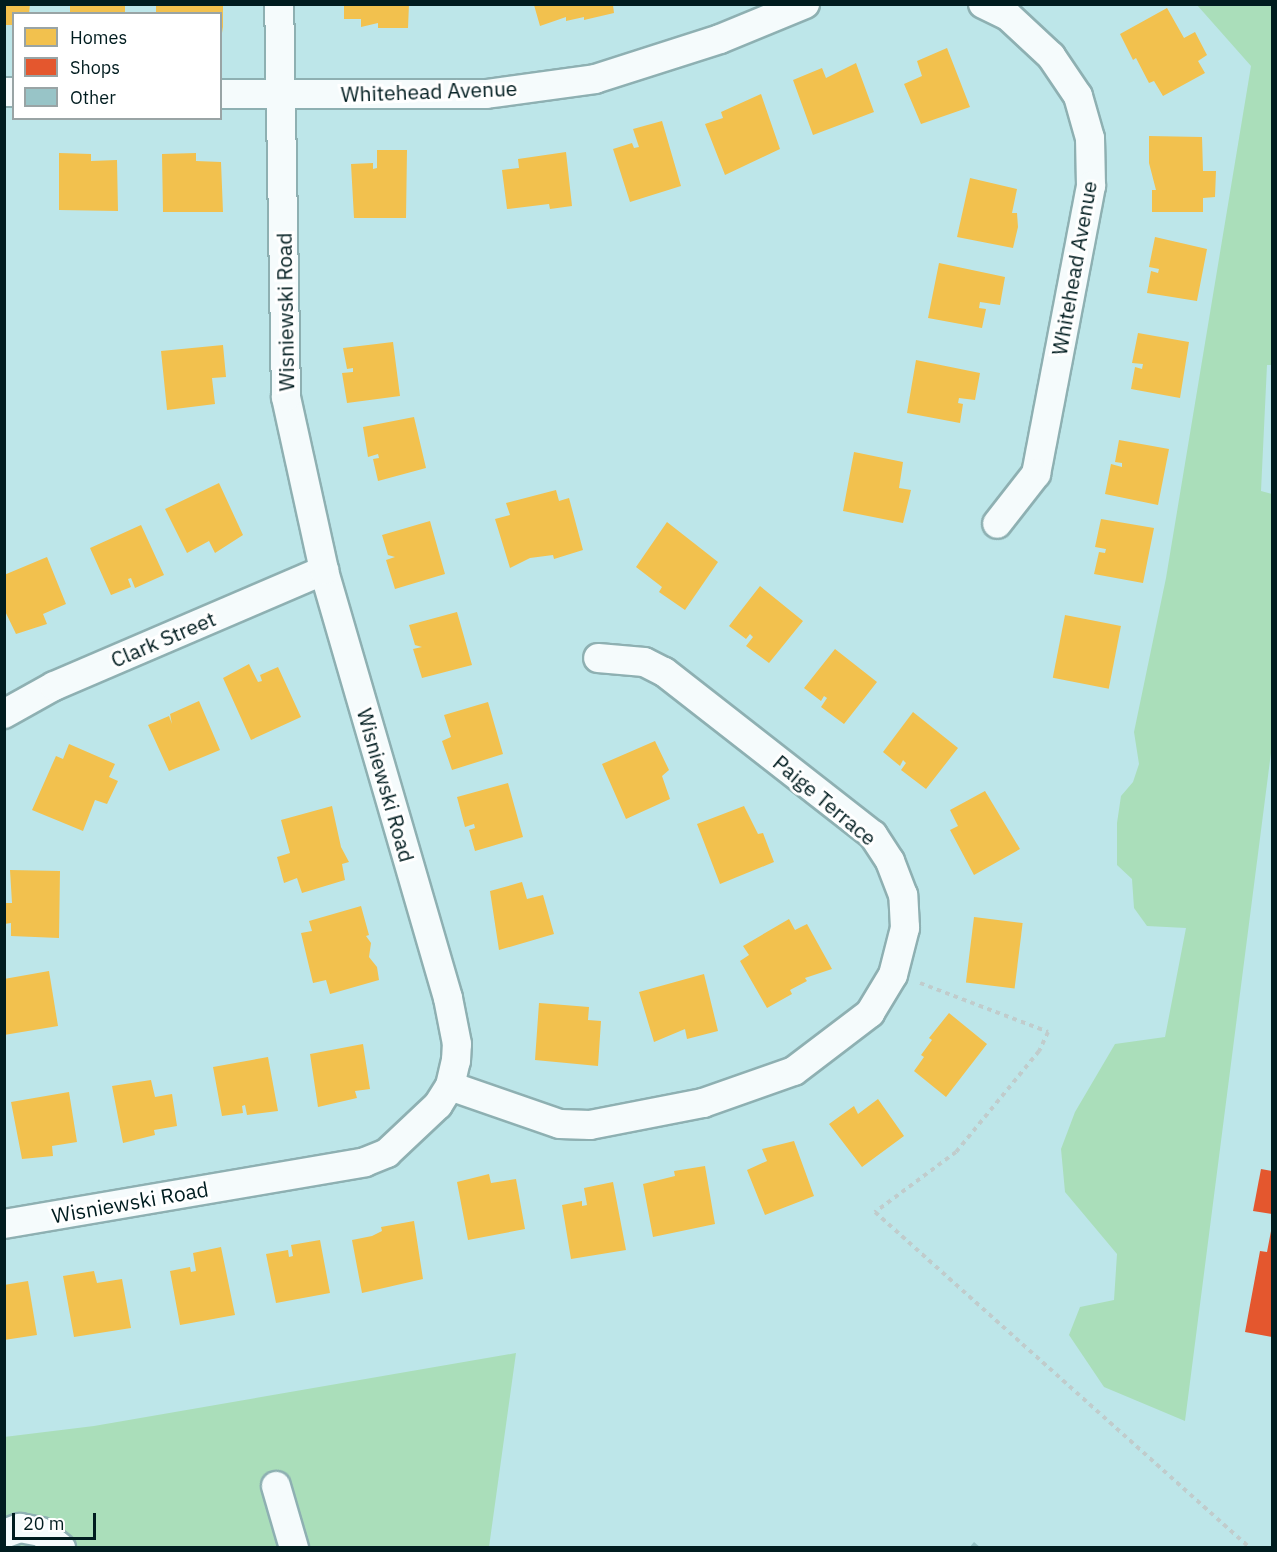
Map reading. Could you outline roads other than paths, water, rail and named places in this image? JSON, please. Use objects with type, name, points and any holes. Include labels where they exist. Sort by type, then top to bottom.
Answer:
[{"type":"street","name":"Wisniewski Road","points":[[4,1224],[365,1162],[387,1153],[438,1105],[450,1086],[457,1044],[448,998],[324,570],[286,398],[279,4]]},
{"type":"street","name":"Whitehead Avenue","points":[[222,94],[486,94],[595,80],[720,39],[805,4]]},
{"type":"street","name":"Whitehead Avenue","points":[[983,4],[1008,16],[1051,56],[1078,96],[1090,138],[1091,186],[1036,474],[997,524]]},
{"type":"street","name":"Clark Street","points":[[4,714],[54,686],[324,570]]},
{"type":"street","name":"Paige Terrace","points":[[450,1086],[560,1124],[590,1125],[704,1103],[794,1071],[870,1012],[893,975],[904,928],[903,896],[890,861],[873,835],[664,672],[644,662],[598,658]]},
{"type":"street","points":[[276,1486],[294,1548]]},
{"type":"street","points":[[4,1534],[20,1528],[41,1532],[61,1548]]}]
